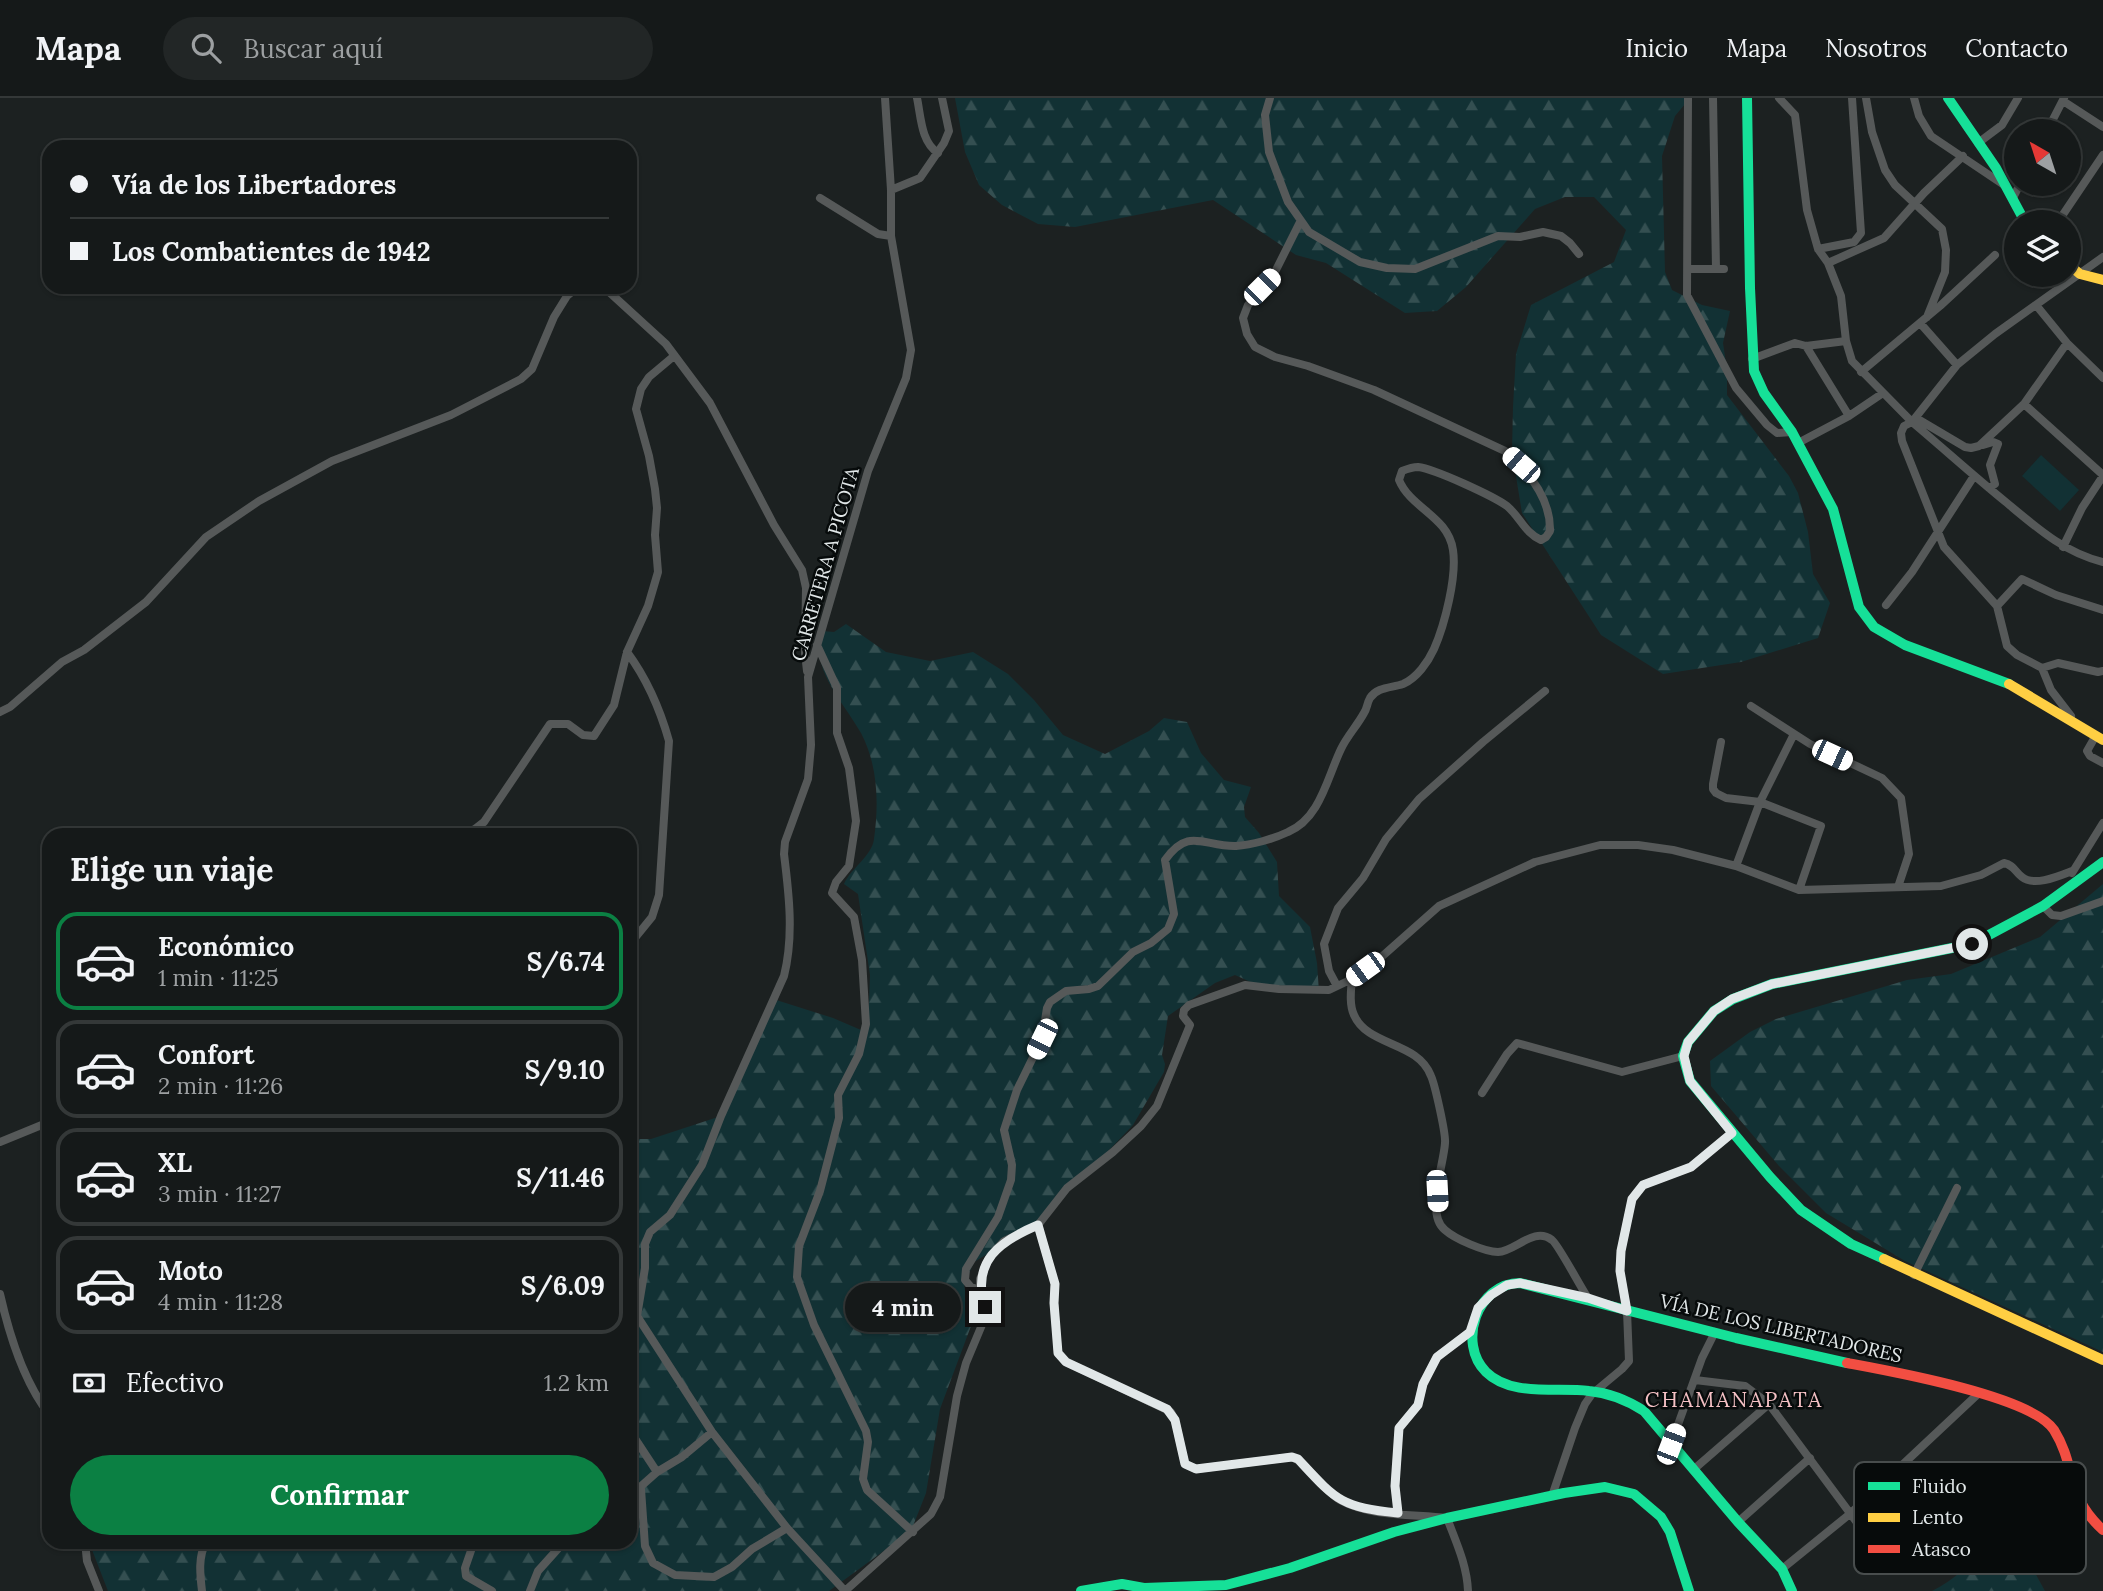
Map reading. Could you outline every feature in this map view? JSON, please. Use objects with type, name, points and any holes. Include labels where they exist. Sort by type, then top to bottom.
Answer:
[{"type":"main road","points":[[1747,98],[1752,359],[1763,393],[1792,432],[1833,509],[1859,607],[1874,627],[1905,645],[2006,682],[2099,739]]},
{"type":"main road","points":[[1948,98],[2004,182]]},
{"type":"main road","points":[[2013,198],[2019,210]]},
{"type":"main road","points":[[2081,274],[2103,280]]},
{"type":"main road","points":[[2103,862],[2043,906],[1972,944],[1772,984],[1732,999],[1714,1011],[1699,1027],[1688,1042],[1684,1056],[1690,1081],[1801,1210],[1851,1244],[2103,1360]]},
{"type":"main road","name":"VÍA DE LOS LIBERTADORES","points":[[1470,1332],[1478,1308],[1491,1295],[1514,1282],[1588,1298],[1627,1311],[1805,1354],[1939,1382],[2021,1407],[2042,1417],[2053,1426],[2065,1462]]},
{"type":"main road","points":[[1470,1332],[1476,1358],[1496,1380],[1513,1386],[1598,1390],[1633,1403],[1644,1411],[1738,1522],[1782,1569],[1792,1591]]},
{"type":"main road","points":[[1084,1590],[1122,1584],[1143,1589],[1226,1585],[1447,1518],[1605,1487],[1634,1494],[1661,1517],[1670,1532],[1689,1591]]},
{"type":"main road","name":"VÍA DE LOS LIBERTADORES","points":[[2086,1516],[2103,1530]]},
{"type":"street","name":"CARRETERA A PICOTA","points":[[637,1317],[645,1268],[645,1244],[650,1232],[670,1216],[702,1165],[786,967],[791,929],[784,854],[785,842],[808,779],[811,746],[808,677],[868,471],[906,378],[911,351],[891,236],[885,98]]},
{"type":"street","points":[[917,98],[925,135],[930,148],[938,153]]},
{"type":"street","points":[[891,190],[920,178],[938,153],[948,131],[942,98]]},
{"type":"street","points":[[1270,98],[1265,115],[1269,152],[1287,202],[1309,232],[1360,262],[1387,268],[1415,269],[1498,236],[1520,237],[1542,232],[1562,236],[1579,254]]},
{"type":"street","points":[[1688,270],[1720,269],[1713,98]]},
{"type":"street","points":[[1779,98],[1795,115],[1807,210],[1818,249],[1828,263],[1841,296],[1846,341],[1852,361],[1974,476],[2063,547],[2086,558],[2103,562]]},
{"type":"street","points":[[1818,249],[1854,243],[1861,233],[1852,98]]},
{"type":"street","points":[[1866,98],[1872,132],[1885,170],[1895,184],[1942,229],[1946,250],[1945,272],[1923,320]]},
{"type":"street","points":[[1914,98],[1919,116],[1931,136],[2004,185]]},
{"type":"street","points":[[1978,143],[2002,125],[2018,98]]},
{"type":"street","points":[[1688,99],[1687,295],[1736,387],[1767,425],[1777,433],[1792,432]]},
{"type":"street","points":[[2053,119],[2063,99],[2103,127]]},
{"type":"street","points":[[2066,210],[2103,155]]},
{"type":"street","points":[[1828,263],[1884,238],[1924,193],[1963,156]]},
{"type":"street","points":[[820,198],[878,234],[891,236]]},
{"type":"street","points":[[979,1290],[971,1287],[965,1280],[966,1269],[998,1217],[1011,1180],[1012,1165],[1004,1130],[1017,1090],[1042,1039],[1050,1002],[1066,992],[1098,986],[1133,953],[1168,929],[1174,914],[1165,860],[1173,849],[1186,841],[1201,839],[1219,845],[1238,846],[1287,832],[1308,819],[1342,747],[1365,712],[1371,696],[1387,687],[1403,684],[1417,675],[1434,648],[1454,572],[1453,549],[1443,524],[1403,488],[1399,480],[1402,471],[1417,467],[1435,472],[1504,504],[1516,514],[1522,525],[1541,540],[1550,531],[1547,509],[1536,484],[1505,451],[1374,390],[1308,366],[1275,358],[1255,347],[1247,334],[1243,318],[1248,305],[1273,276],[1300,222]]},
{"type":"street","points":[[1861,372],[1995,255]]},
{"type":"street","points":[[2081,273],[2103,257]]},
{"type":"street","points":[[2062,287],[1995,334],[1957,365],[1914,420],[1904,426],[1901,433],[1937,534],[1944,547],[1997,606],[2007,646],[2017,656],[2042,668],[2058,663],[2103,671]]},
{"type":"street","points":[[0,712],[10,707],[62,662],[84,650],[146,602],[206,537],[259,501],[332,461],[451,415],[521,379],[532,369],[560,307],[570,294]]},
{"type":"street","points":[[610,294],[666,344],[710,403],[774,525],[802,570],[806,588],[805,653],[808,677]]},
{"type":"street","points":[[2036,305],[2067,343],[2103,378]]},
{"type":"street","points":[[1923,320],[1957,365]]},
{"type":"street","points":[[1752,359],[1795,343],[1806,346],[1846,341]]},
{"type":"street","points":[[1979,446],[2024,404],[2067,343]]},
{"type":"street","points":[[1806,346],[1849,416]]},
{"type":"street","points":[[476,828],[484,822],[550,724],[568,723],[587,737],[594,736],[614,705],[627,652],[648,606],[658,572],[654,535],[657,508],[655,489],[636,409],[641,389],[649,377],[674,356]]},
{"type":"street","points":[[1798,443],[1849,416],[1883,393]]},
{"type":"street","points":[[2024,404],[2103,475],[2082,508],[2063,547]]},
{"type":"street","points":[[1914,420],[1965,447],[1993,442],[1998,444],[1990,465],[1995,484],[1989,488]]},
{"type":"street","points":[[1886,604],[1912,572],[1974,476]]},
{"type":"street","points":[[1997,606],[2022,579],[2056,595],[2103,610]]},
{"type":"street","points":[[817,645],[836,688],[837,733],[849,768],[856,821],[849,866],[836,882],[832,893],[854,917],[862,960],[867,1015],[859,1054],[838,1095],[839,1118],[820,1191],[799,1247],[797,1277],[814,1325],[866,1432],[868,1442],[864,1485],[913,1532]]},
{"type":"street","points":[[627,652],[642,672],[663,719],[669,741],[659,895],[652,917],[637,935]]},
{"type":"street","points":[[2042,668],[2050,690],[2079,726]]},
{"type":"street","points":[[1338,986],[1329,971],[1324,944],[1338,908],[1363,877],[1386,839],[1419,799],[1545,691]]},
{"type":"street","points":[[1751,706],[1810,744],[1882,778],[1901,798],[1909,854],[1899,887]]},
{"type":"street","points":[[1736,866],[1760,802],[1794,734]]},
{"type":"street","points":[[2099,739],[2087,751],[2090,756],[2103,763]]},
{"type":"street","points":[[1721,742],[1713,789],[1726,798],[1760,802],[1821,826],[1799,890]]},
{"type":"street","points":[[2070,887],[2072,871],[2103,823]]},
{"type":"street","points":[[637,1317],[712,1432],[787,1528],[845,1591],[913,1532],[931,1514],[940,1497],[957,1396],[966,1363],[984,1320],[985,1307],[979,1290],[980,1279],[990,1256],[1004,1241],[1038,1225],[1067,1188],[1113,1152],[1141,1126],[1157,1106],[1186,1039],[1190,1025],[1183,1016],[1189,1005],[1245,985],[1329,990],[1352,979],[1378,960],[1439,906],[1535,862],[1600,845],[1638,845],[1673,850],[1736,866],[1799,890],[1941,886],[1962,881],[2004,863],[2011,865],[2021,877],[2030,881],[2072,871]]},
{"type":"street","points":[[2043,906],[2052,915],[2061,916],[2103,901]]},
{"type":"street","points":[[1352,979],[1351,1002],[1354,1015],[1361,1025],[1411,1052],[1431,1075],[1446,1140],[1437,1191],[1440,1226],[1446,1232],[1488,1251],[1508,1251],[1533,1236],[1540,1235],[1552,1240],[1588,1298]]},
{"type":"street","points":[[1482,1093],[1517,1043],[1622,1072],[1684,1056]]},
{"type":"street","points":[[0,1142],[42,1125]]},
{"type":"street","points":[[1552,1496],[1575,1427],[1586,1404],[1629,1361],[1627,1311],[1620,1271],[1621,1251],[1632,1199],[1643,1185],[1691,1167],[1732,1133]]},
{"type":"street","points":[[1914,1275],[1957,1188]]},
{"type":"street","points":[[1038,1225],[1055,1284],[1058,1353],[1066,1362],[1167,1409],[1175,1420],[1185,1464],[1196,1469],[1292,1457],[1298,1459],[1323,1488],[1340,1500],[1362,1509],[1447,1518],[1468,1574],[1468,1591]]},
{"type":"street","points":[[0,1294],[9,1332],[27,1375],[42,1402]]},
{"type":"street","points":[[1398,1513],[1395,1486],[1399,1428],[1418,1405],[1423,1384],[1437,1357],[1470,1332]]},
{"type":"street","points":[[1671,1444],[1715,1332]]},
{"type":"street","points":[[1695,1380],[1745,1386],[1769,1404],[1854,1517]]},
{"type":"street","points":[[1905,1462],[1979,1393]]},
{"type":"street","points":[[1693,1470],[1769,1404]]},
{"type":"street","points":[[637,1491],[657,1472],[682,1457],[712,1432]]},
{"type":"street","points":[[637,1442],[657,1472]]},
{"type":"street","points":[[1738,1522],[1810,1458]]},
{"type":"street","points":[[640,1489],[645,1546],[653,1563],[675,1575],[714,1577],[787,1528]]},
{"type":"street","points":[[1782,1569],[1854,1510]]},
{"type":"street","points":[[86,1549],[87,1561],[99,1591]]},
{"type":"street","points":[[202,1549],[199,1572],[202,1591]]},
{"type":"street","points":[[472,1549],[465,1568],[466,1576],[492,1591]]},
{"type":"street","points":[[530,1591],[538,1571],[558,1549]]},
{"type":"green space","points":[[955,98],[1690,98],[1675,116],[1662,156],[1665,272],[1672,290],[1702,305],[1730,311],[1723,343],[1727,395],[1789,476],[1798,493],[1808,532],[1813,574],[1830,603],[1818,638],[1741,662],[1663,674],[1601,635],[1522,513],[1512,452],[1516,354],[1531,305],[1614,262],[1626,230],[1594,197],[1565,197],[1535,209],[1466,287],[1437,311],[1405,313],[1326,263],[1296,255],[1213,200],[1075,227],[1038,224],[1002,205],[979,185],[965,152]]},
{"type":"green space","points":[[2041,455],[2079,490],[2060,511],[2022,476]]},
{"type":"green space","points":[[846,624],[886,652],[930,661],[973,652],[1008,674],[1063,735],[1105,754],[1149,731],[1164,718],[1187,722],[1201,753],[1224,780],[1251,787],[1244,807],[1245,817],[1259,833],[1277,862],[1279,896],[1310,927],[1317,963],[1319,992],[1264,988],[1235,975],[1215,983],[1168,1016],[1162,1055],[1164,1072],[1133,1125],[1031,1228],[974,1262],[964,1285],[969,1313],[974,1318],[940,1409],[926,1493],[911,1531],[829,1591],[108,1591],[92,1549],[637,1549],[637,1139],[651,1139],[721,1116],[773,999],[833,1018],[868,1033],[870,975],[858,894],[844,884],[874,839],[876,785],[867,745],[830,685],[820,659],[822,631],[834,632]]},
{"type":"green space","points":[[2103,884],[2103,1352],[1905,1261],[1826,1213],[1779,1166],[1711,1086],[1710,1061],[1750,1032],[1776,1019],[1907,980],[1951,974],[2040,937]]},
{"type":"green space","points":[[2036,1574],[2045,1591],[1932,1591],[1956,1576]]},
{"type":"traffic: fast","points":[[1747,98],[1754,371],[1764,393],[1792,432],[1833,509],[1859,607],[1874,627],[1905,645],[2009,684]]},
{"type":"traffic: fast","points":[[1948,98],[1996,168],[2019,210]]},
{"type":"traffic: fast","points":[[1884,1259],[1851,1244],[1801,1210],[1770,1177],[1690,1081],[1683,1056],[1688,1042],[1714,1011],[1733,999],[1772,984],[1972,944],[2043,906],[2103,862]]},
{"type":"traffic: fast","points":[[1792,1591],[1782,1569],[1738,1522],[1644,1411],[1625,1400],[1604,1393],[1521,1388],[1496,1380],[1477,1360],[1473,1346],[1476,1317],[1492,1293],[1505,1286],[1520,1283],[1847,1363]]},
{"type":"traffic: fast","points":[[1081,1591],[1122,1584],[1144,1588],[1226,1585],[1290,1568],[1394,1532],[1447,1518],[1605,1487],[1634,1494],[1661,1517],[1670,1532],[1689,1591]]},
{"type":"traffic: slow","points":[[2081,274],[2103,280]]},
{"type":"traffic: slow","points":[[2009,684],[2103,740]]},
{"type":"traffic: slow","points":[[1884,1259],[2103,1360]]},
{"type":"traffic: jam","points":[[1847,1363],[1958,1387],[2018,1406],[2041,1418],[2054,1430],[2068,1462]]},
{"type":"traffic: jam","points":[[2086,1510],[2103,1530]]},
{"type":"district","name":"CHAMANAPATA","points":[[1734,1399]]},
{"type":"route","points":[[985,1307],[979,1290],[980,1279],[990,1256],[1004,1241],[1038,1225],[1055,1284],[1054,1303],[1060,1357],[1171,1412],[1185,1464],[1196,1469],[1292,1457],[1298,1459],[1323,1488],[1340,1500],[1362,1509],[1398,1513],[1395,1486],[1399,1428],[1418,1405],[1423,1384],[1437,1357],[1470,1332],[1478,1308],[1491,1295],[1514,1282],[1588,1298],[1627,1311],[1620,1271],[1621,1251],[1632,1199],[1643,1185],[1650,1181],[1691,1167],[1732,1133],[1690,1081],[1684,1056],[1688,1042],[1714,1011],[1732,999],[1772,984],[1972,944]]}]
